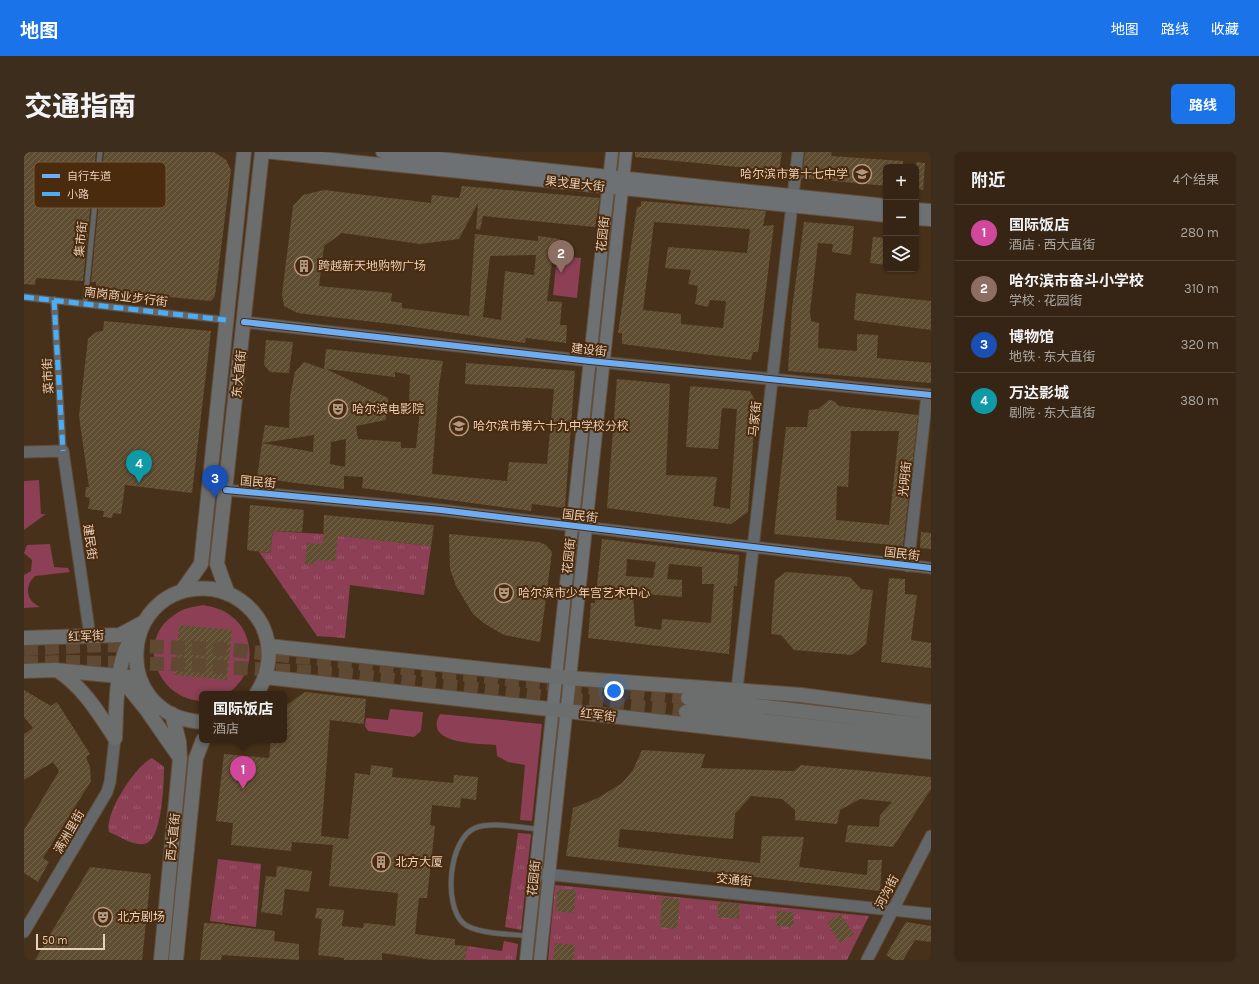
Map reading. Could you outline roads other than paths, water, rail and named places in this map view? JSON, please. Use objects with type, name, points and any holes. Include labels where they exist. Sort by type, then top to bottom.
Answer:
[{"type":"main road","name":"东大直街","points":[[182,591],[201,564],[244,152]]},
{"type":"main road","name":"东大直街","points":[[228,594],[217,564],[263,152]]},
{"type":"main road","name":"果戈里大街","points":[[263,152],[609,182]]},
{"type":"main road","name":"果戈里大街","points":[[382,152],[622,184],[792,200],[883,206]]},
{"type":"main road","name":"花园街","points":[[540,960],[549,874],[572,527],[612,152]]},
{"type":"main road","name":"花园街","points":[[562,677],[586,528],[626,152]]},
{"type":"main road","name":"果戈里大街","points":[[792,200],[883,215]]},
{"type":"main road","points":[[919,209],[931,210]]},
{"type":"main road","points":[[919,219],[931,220]]},
{"type":"main road","points":[[114,738],[120,677],[126,650],[134,635],[160,603],[182,591],[202,588],[228,594],[237,598],[253,612],[264,629],[269,658],[265,677],[258,691]]},
{"type":"main road","points":[[144,622],[136,649],[139,677],[152,699],[172,714],[182,719],[199,722]]},
{"type":"main road","name":"红军街","points":[[24,638],[120,635],[144,622]]},
{"type":"main road","points":[[268,646],[562,677],[738,689],[801,695],[931,712]]},
{"type":"main road","points":[[24,671],[56,670],[120,677],[139,677]]},
{"type":"main road","points":[[56,670],[66,676],[89,698],[114,738]]},
{"type":"main road","points":[[120,677],[146,709],[180,758]]},
{"type":"main road","name":"红军街","points":[[265,677],[931,752]]},
{"type":"main road","points":[[801,695],[822,713]]},
{"type":"main road","points":[[688,698],[931,726]]},
{"type":"main road","name":"花园街","points":[[526,960],[540,829],[559,710]]},
{"type":"main road","points":[[686,712],[931,740]]},
{"type":"main road","name":"西大直街","points":[[161,960],[180,758],[176,729],[172,714]]},
{"type":"main road","name":"西大直街","points":[[176,960],[196,758],[203,743]]},
{"type":"street","name":"马家街","points":[[738,689],[798,152]]},
{"type":"street","name":"南岗商业步行街","points":[[24,297],[226,320]]},
{"type":"street","name":"菜市街","points":[[54,300],[63,451]]},
{"type":"street","name":"建设街","points":[[244,322],[603,363],[772,378],[929,395]]},
{"type":"street","name":"光明街","points":[[908,566],[929,395]]},
{"type":"street","points":[[24,452],[63,451]]},
{"type":"street","name":"建民街","points":[[63,451],[90,636]]},
{"type":"street","name":"国民街","points":[[226,490],[441,510],[572,527],[931,568]]},
{"type":"street","name":"满洲里街","points":[[24,932],[107,792],[110,782],[114,738]]},
{"type":"street","name":"河沟街","points":[[867,960],[931,836]]},
{"type":"street","name":"交通街","points":[[535,873],[931,914]]},
{"type":"lane","name":"集市街","points":[[99,162],[100,152]]},
{"type":"lane","name":"集市街","points":[[85,304],[94,208]]},
{"type":"lane","points":[[528,936],[474,929],[463,923],[455,911],[450,895],[456,852],[462,837],[474,828],[487,825],[540,829]]},
{"type":"tunnel","points":[[24,649],[104,645],[224,649],[688,698]]},
{"type":"tunnel","points":[[24,663],[62,662],[170,664],[343,674],[686,712]]},
{"type":"place","name":"哈尔滨市第十七中学","points":[[862,174]]},
{"type":"place","name":"跨越新天地购物广场","points":[[304,266]]},
{"type":"place","name":"哈尔滨市奋斗小学校","points":[[561,273]]},
{"type":"place","name":"哈尔滨电影院","points":[[338,409]]},
{"type":"place","name":"哈尔滨市第六十九中学校分校","points":[[459,426]]},
{"type":"place","name":"万达影城","points":[[139,483]]},
{"type":"place","name":"博物馆","points":[[215,498]]},
{"type":"place","name":"哈尔滨市少年宫艺术中心","points":[[504,593]]},
{"type":"place","name":"国际饭店","points":[[243,789]]},
{"type":"place","name":"北方大厦","points":[[381,862]]},
{"type":"place","name":"北方剧场","points":[[103,917]]}]
